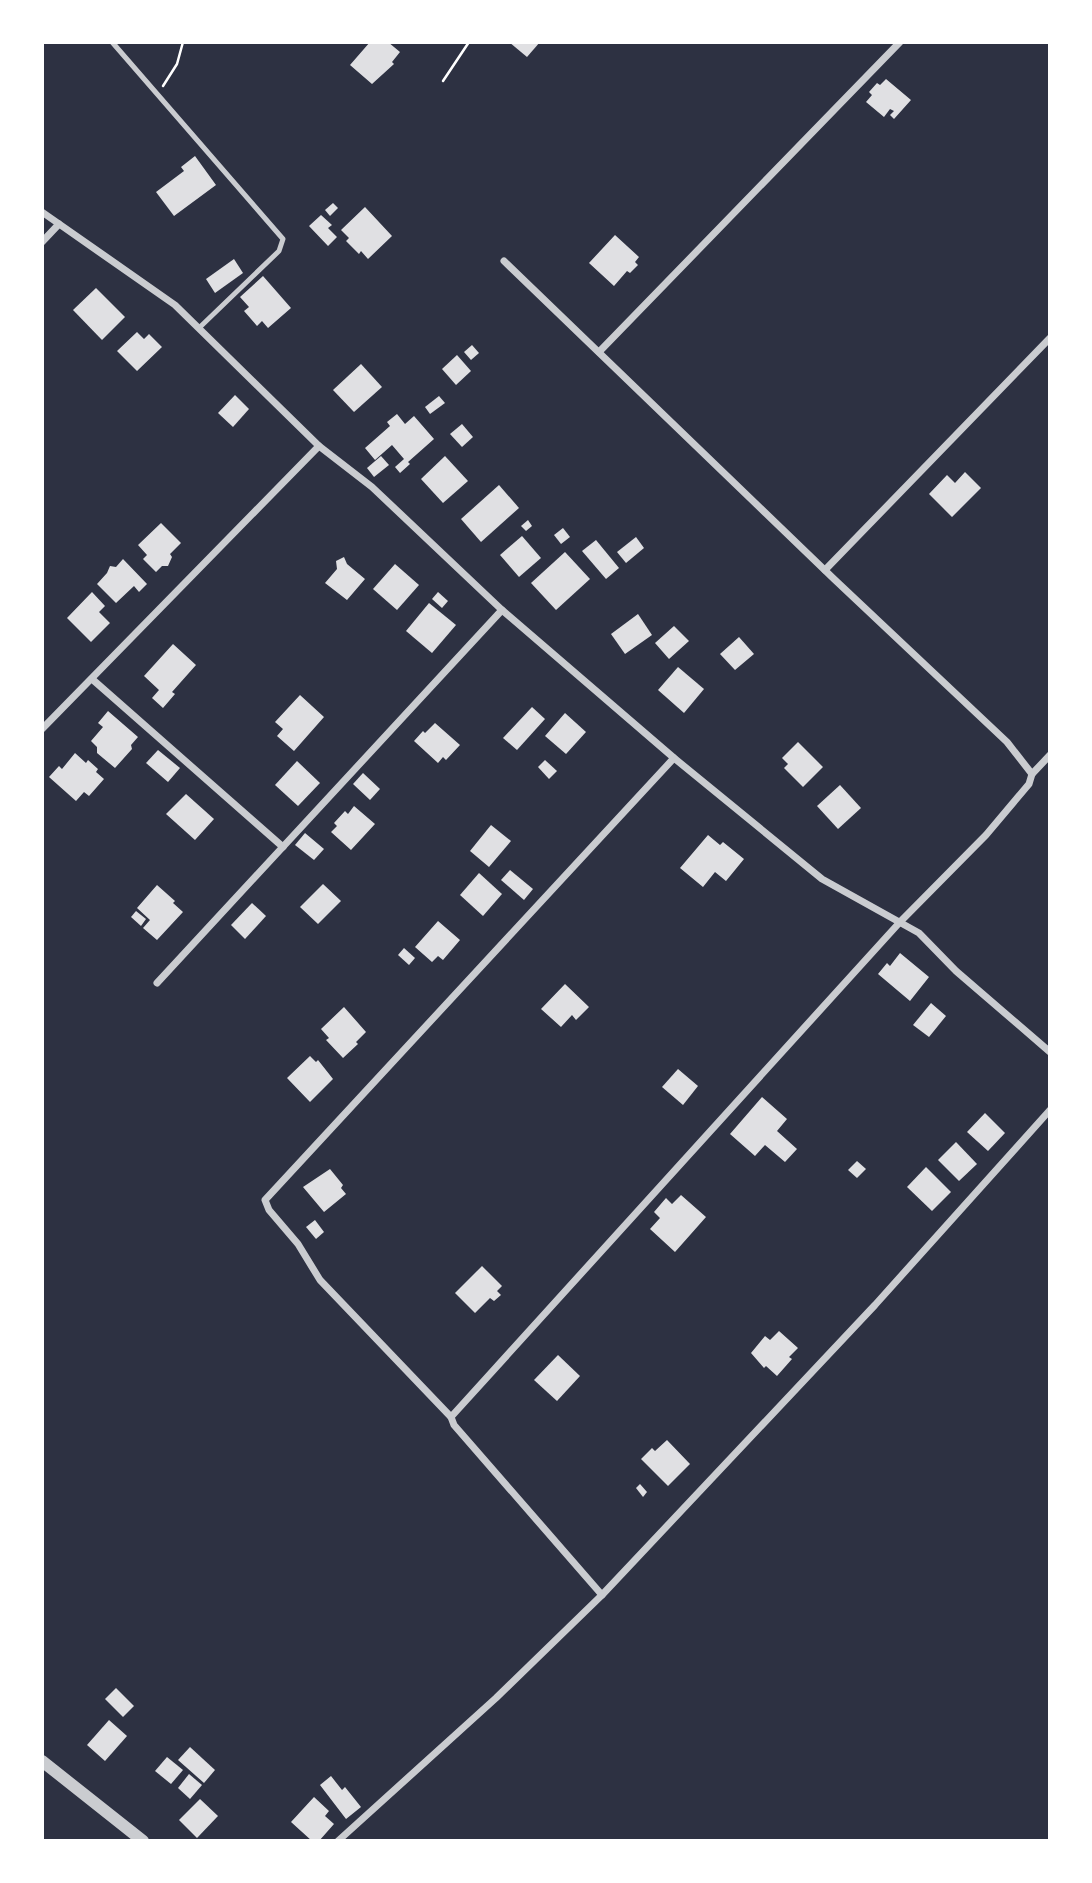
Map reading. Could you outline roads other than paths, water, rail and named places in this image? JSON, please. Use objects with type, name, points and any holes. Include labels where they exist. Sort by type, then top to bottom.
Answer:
[{"type":"street","points":[[599,352],[901,42]]},
{"type":"street","points":[[42,212],[175,305],[319,446],[372,487],[502,610],[674,758],[822,879],[919,933],[956,971],[1050,1052]]},
{"type":"street","points":[[42,242],[59,224]]},
{"type":"street","points":[[504,261],[1007,742],[1032,774]]},
{"type":"street","points":[[825,570],[1050,338]]},
{"type":"street","points":[[42,729],[319,446]]},
{"type":"street","points":[[157,983],[502,610]]},
{"type":"street","points":[[92,678],[283,847]]},
{"type":"street","points":[[451,1417],[900,922],[986,835],[1029,784],[1032,774],[1050,754]]},
{"type":"street","points":[[602,1595],[454,1425],[451,1417],[320,1280],[298,1244],[269,1210],[265,1200],[674,758]]},
{"type":"street","points":[[338,1841],[496,1698],[602,1595],[875,1305],[1050,1110]]},
{"type":"street","points":[[42,1761],[143,1841]]},
{"type":"lane","points":[[112,42],[283,239],[279,251],[199,328]]}]
